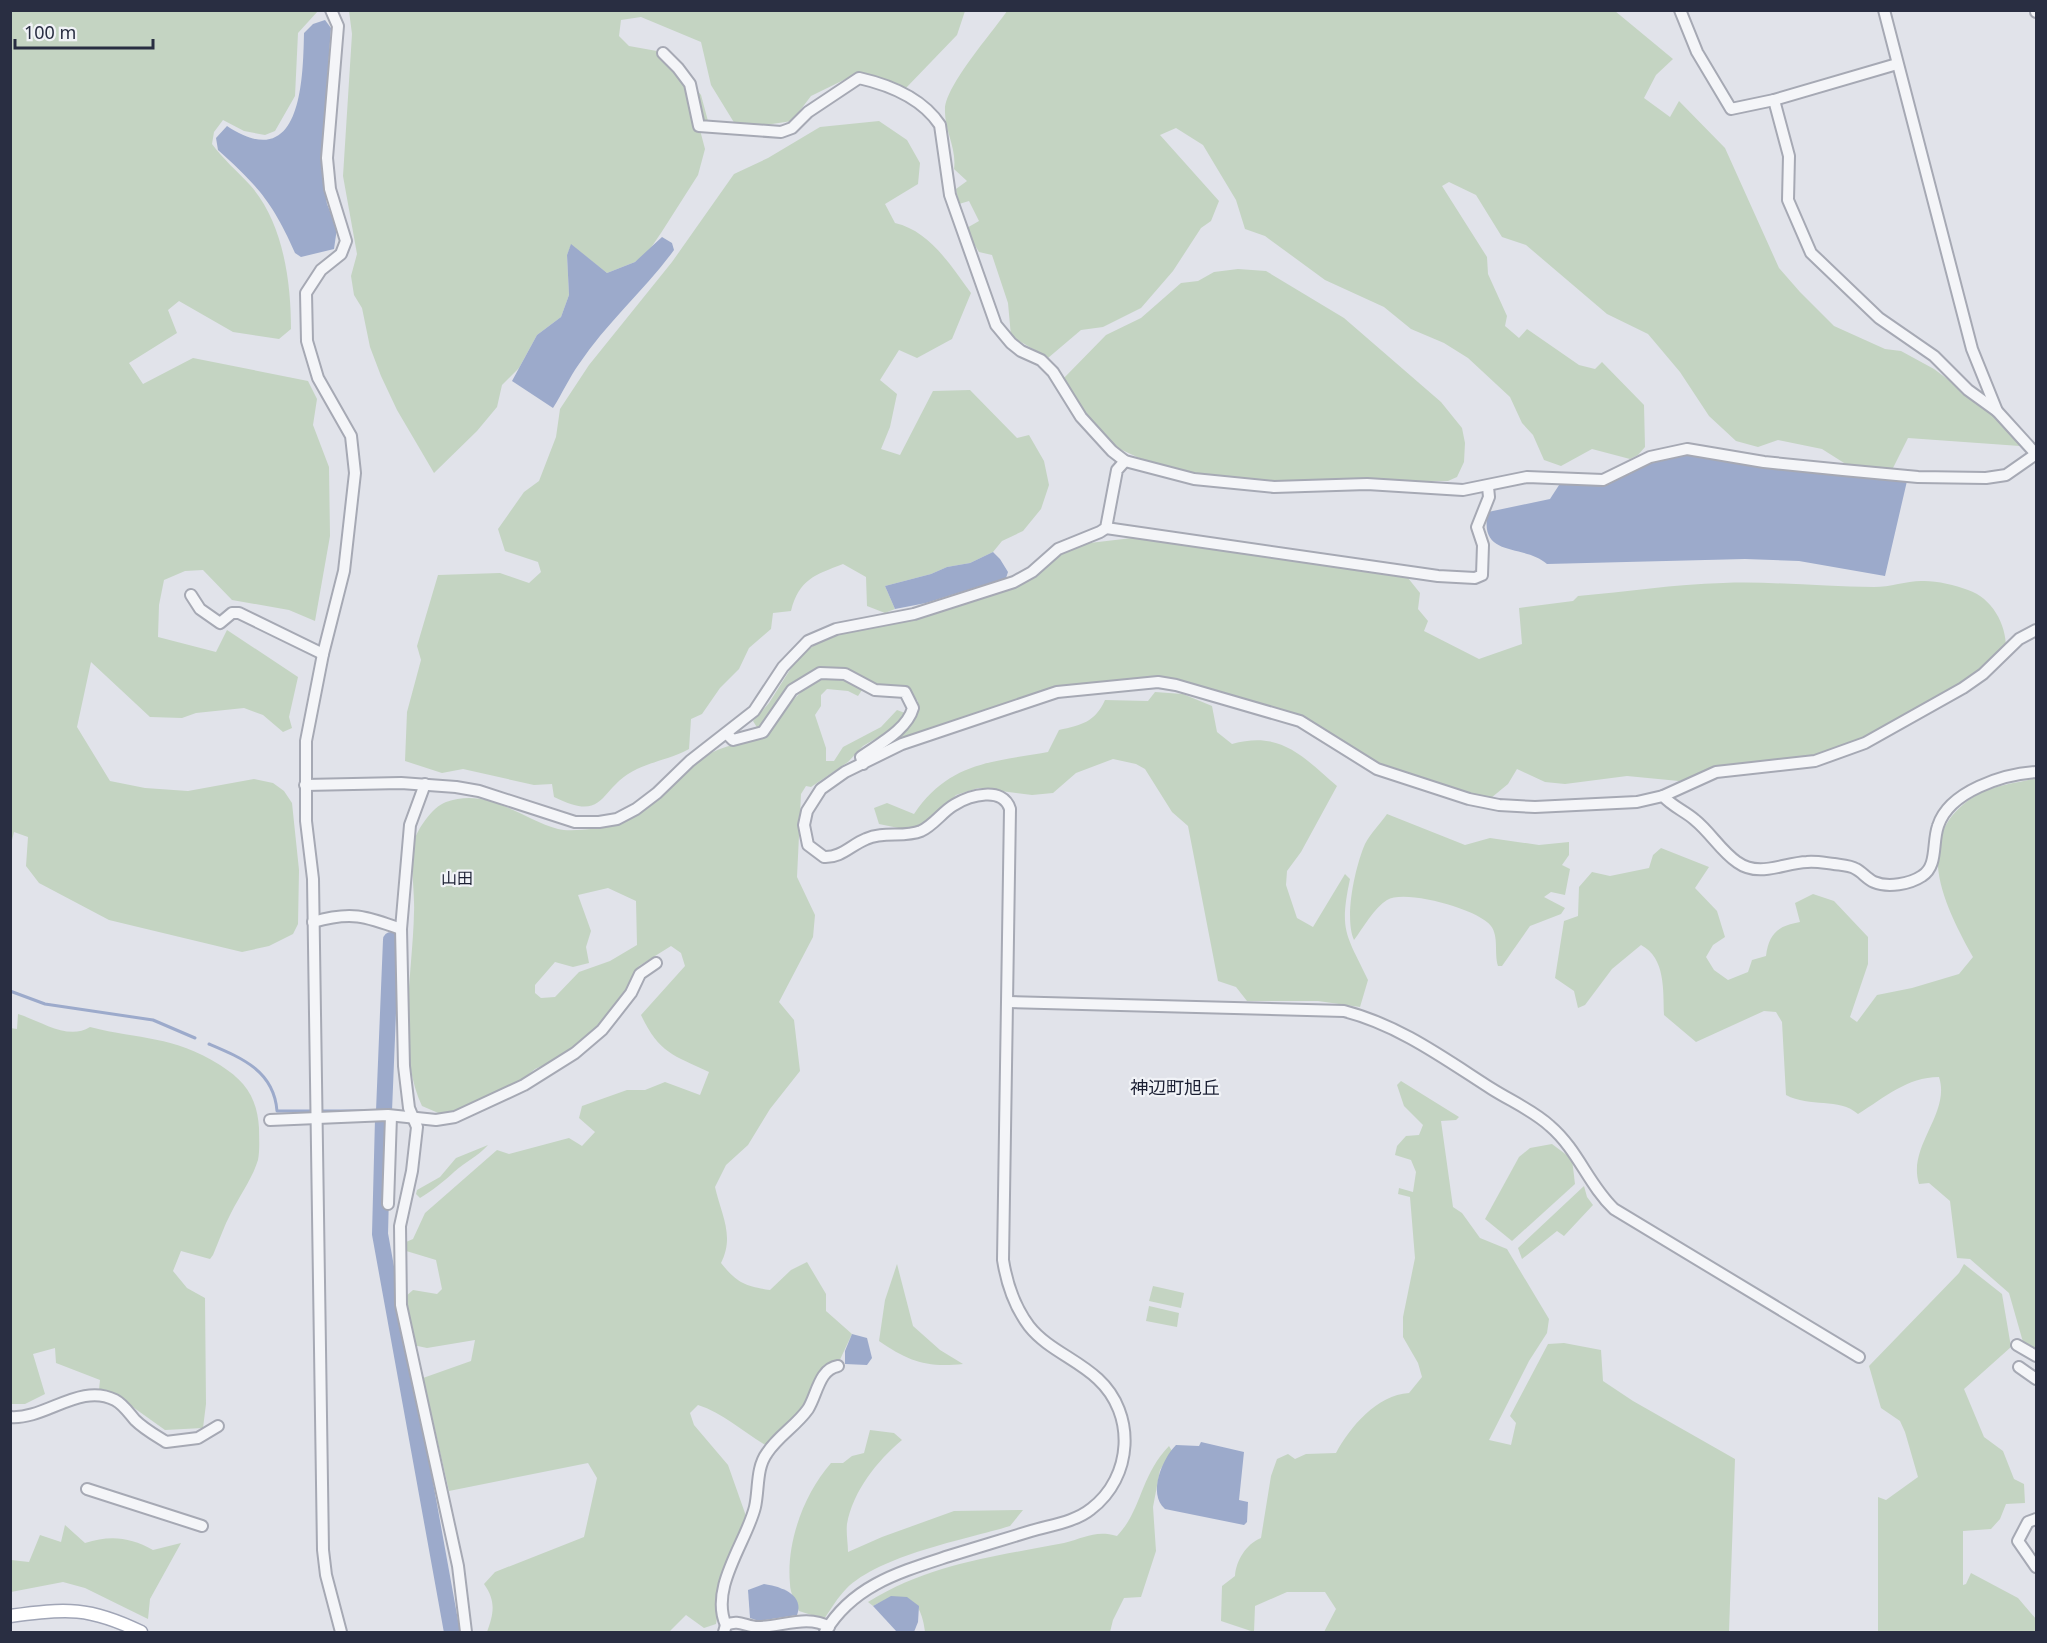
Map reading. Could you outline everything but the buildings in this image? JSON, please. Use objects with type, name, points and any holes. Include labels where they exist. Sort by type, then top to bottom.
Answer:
[{"type":"main road","points":[[10,1616],[60,1610],[96,1613],[141,1632]]},
{"type":"street","points":[[331,10],[338,26],[327,158],[330,189],[346,241],[341,254],[321,270],[308,286],[306,293],[307,341],[318,378],[351,436],[355,473],[344,571],[323,654],[306,741],[313,879],[323,1550],[326,1575],[341,1632]]},
{"type":"street","points":[[1680,10],[1697,52],[1731,109],[1774,100],[1897,64]]},
{"type":"street","points":[[1884,10],[1972,349],[1997,411]]},
{"type":"street","points":[[663,54],[690,84],[699,126],[781,132],[792,128],[808,112],[859,78],[879,82],[908,95],[934,115],[940,125],[950,195],[996,325],[1021,351],[1041,360],[1053,372],[1081,417],[1112,451],[1125,460],[1194,479],[1274,487],[1367,484],[1463,490],[1488,487],[1527,477],[1603,480],[1650,457],[1687,449],[1764,462],[1942,477],[2007,475],[2037,454],[1997,411],[1968,390],[1935,356],[1879,318],[1810,253],[1788,200],[1789,156],[1774,100]]},
{"type":"street","points":[[1106,528],[1117,470],[1125,460]]},
{"type":"street","points":[[308,784],[401,783],[479,790],[545,814],[575,822],[617,819],[636,809],[657,793],[690,761],[754,711],[783,667],[808,641],[836,629],[914,614],[1014,582],[1032,572],[1058,549],[1106,528],[1438,576],[1475,578],[1482,575],[1483,545],[1478,527],[1489,497],[1488,487]]},
{"type":"street","points":[[191,595],[200,609],[220,623],[232,613],[239,613],[323,654]]},
{"type":"street","points":[[838,1366],[832,1367],[819,1383],[812,1401],[801,1417],[766,1453],[758,1479],[755,1508],[726,1581],[723,1605],[725,1629],[746,1623],[757,1627],[810,1622],[827,1630],[861,1592],[896,1573],[1086,1513],[1111,1487],[1123,1461],[1126,1449],[1122,1417],[1109,1390],[1030,1328],[1010,1295],[1005,1276],[1003,1260],[1008,1002],[1010,808],[1008,801],[997,794],[983,795],[953,805],[940,818],[918,832],[882,834],[865,839],[840,855],[824,857],[808,845],[804,825],[807,811],[821,789],[902,744],[1057,692],[1158,682],[1300,721],[1377,769],[1479,801],[1499,805],[1535,807],[1637,802],[1663,796],[1716,772],[1815,760],[1865,742],[1963,688],[1983,674],[2019,639],[2037,630]]},
{"type":"street","points":[[727,734],[733,740],[763,732],[792,690],[820,673],[845,674],[875,690],[905,692],[913,708],[911,716],[903,726],[861,757],[863,764]]},
{"type":"street","points":[[1663,796],[1672,806],[1694,819],[1737,863],[1754,869],[1768,870],[1808,861],[1835,864],[1855,868],[1873,882],[1887,885],[1907,883],[1922,877],[1932,868],[1938,826],[1943,815],[1961,797],[2012,776],[2037,772]]},
{"type":"street","points":[[426,784],[410,825],[401,930],[404,1066],[409,1108],[417,1127],[400,1226],[401,1305],[458,1566],[466,1632]]},
{"type":"street","points":[[313,922],[339,915],[364,916],[401,930]]},
{"type":"street","points":[[270,1120],[386,1115],[436,1120],[455,1117],[524,1085],[575,1053],[602,1030],[631,993],[640,975],[656,963]]},
{"type":"street","points":[[1008,1002],[1332,1010],[1372,1018],[1401,1032],[1550,1125],[1574,1150],[1598,1194],[1614,1209],[1859,1357]]},
{"type":"street","points":[[386,1115],[388,1204]]},
{"type":"street","points":[[2017,1345],[2037,1356]]},
{"type":"street","points":[[2019,1367],[2037,1379]]},
{"type":"street","points":[[10,1417],[27,1417],[81,1396],[102,1396],[115,1400],[136,1421],[166,1442],[198,1438],[218,1426]]},
{"type":"street","points":[[87,1489],[202,1526]]},
{"type":"street","points":[[2037,1519],[2028,1522],[2018,1541],[2037,1567]]},
{"type":"green space","points":[[11,10],[318,11],[298,33],[295,96],[275,131],[265,135],[244,131],[223,120],[214,132],[212,144],[250,185],[270,216],[287,272],[291,329],[279,339],[233,332],[179,301],[168,310],[177,333],[129,363],[143,384],[193,358],[308,381],[317,399],[313,425],[329,467],[330,536],[315,621],[289,610],[232,600],[203,570],[185,571],[164,580],[159,605],[158,637],[216,652],[227,630],[298,677],[289,717],[292,728],[283,732],[263,715],[244,708],[196,713],[182,718],[150,717],[91,662],[77,727],[110,781],[145,788],[188,791],[254,779],[273,783],[284,791],[292,803],[299,870],[298,924],[293,934],[269,946],[242,952],[109,920],[39,883],[26,866],[28,837],[14,832],[11,844]]},
{"type":"green space","points":[[349,11],[965,11],[957,35],[905,89],[858,73],[811,96],[792,121],[738,129],[711,85],[701,42],[641,17],[621,20],[619,36],[629,46],[668,53],[701,95],[708,121],[700,130],[705,149],[698,175],[648,252],[635,262],[607,273],[571,245],[567,255],[569,295],[561,317],[537,335],[519,368],[502,385],[497,407],[477,431],[434,473],[397,410],[381,376],[370,347],[362,308],[354,295],[351,276],[357,254],[343,176],[352,34]]},
{"type":"green space","points":[[1007,11],[1615,11],[1673,59],[1656,75],[1644,98],[1670,117],[1679,101],[1725,148],[1779,268],[1800,292],[1834,326],[1885,349],[1901,351],[1934,369],[1985,407],[2020,446],[1908,438],[1892,470],[1852,468],[1822,449],[1778,440],[1758,447],[1736,441],[1709,416],[1680,372],[1648,334],[1607,314],[1526,245],[1502,237],[1476,195],[1449,182],[1442,186],[1487,257],[1488,274],[1507,316],[1505,326],[1519,338],[1527,329],[1579,365],[1595,369],[1602,362],[1644,405],[1645,447],[1638,455],[1630,459],[1592,449],[1561,466],[1544,460],[1533,435],[1522,423],[1510,397],[1468,358],[1444,343],[1411,329],[1384,307],[1325,280],[1265,236],[1245,229],[1236,200],[1203,145],[1176,128],[1160,135],[1219,201],[1211,221],[1201,228],[1173,271],[1141,308],[1103,327],[1081,330],[1048,358],[1011,336],[1008,303],[992,255],[979,252],[965,229],[979,221],[969,201],[959,204],[956,189],[967,181],[954,169],[954,154],[945,117],[947,99],[961,73]]},
{"type":"green space","points":[[879,121],[907,140],[920,163],[918,184],[885,204],[895,223],[919,234],[939,251],[971,293],[952,339],[917,358],[899,350],[880,380],[897,394],[890,427],[881,449],[900,455],[933,391],[970,390],[1017,438],[1029,435],[1044,461],[1049,485],[1041,509],[1023,531],[1002,541],[993,552],[970,563],[947,567],[931,574],[885,586],[895,609],[885,613],[867,606],[866,577],[843,564],[816,575],[799,592],[791,611],[773,613],[771,629],[749,648],[739,669],[720,688],[702,714],[691,719],[689,749],[624,776],[594,805],[584,807],[554,797],[552,784],[534,785],[463,769],[442,773],[405,761],[407,712],[421,660],[417,646],[438,575],[500,573],[529,583],[541,572],[538,562],[505,551],[498,529],[524,492],[539,481],[556,437],[560,409],[589,365],[672,262],[734,174],[768,158],[820,127]]},
{"type":"green space","points":[[1238,269],[1266,271],[1344,318],[1441,402],[1462,428],[1465,443],[1464,462],[1457,477],[1448,481],[1324,483],[1238,480],[1196,474],[1157,464],[1120,449],[1102,436],[1087,418],[1063,379],[1106,335],[1141,318],[1181,283],[1198,281],[1214,272]]},
{"type":"green space","points":[[1132,538],[1285,555],[1408,578],[1420,593],[1418,609],[1428,621],[1424,631],[1479,659],[1522,644],[1519,608],[1573,601],[1578,596],[1668,586],[1723,583],[1874,587],[1918,581],[1946,584],[1977,594],[1991,605],[2000,621],[2006,647],[1961,687],[1868,737],[1810,756],[1717,770],[1679,781],[1627,776],[1565,784],[1545,782],[1517,769],[1508,784],[1491,798],[1448,790],[1377,768],[1301,721],[1176,684],[1108,682],[905,739],[898,736],[918,708],[918,701],[911,695],[877,688],[845,671],[823,668],[789,687],[765,725],[758,729],[753,721],[769,703],[798,657],[827,636],[907,620],[1014,588],[1062,552],[1081,544]]},
{"type":"green space","points":[[829,676],[843,679],[862,690],[858,696],[848,691],[827,689],[821,695],[821,706],[815,715],[826,748],[826,761],[834,761],[843,747],[881,727],[897,710],[905,713],[901,721],[889,731],[863,746],[848,762],[811,787],[806,786],[801,794],[797,877],[815,915],[813,937],[779,1002],[794,1020],[800,1071],[770,1109],[748,1145],[726,1165],[715,1187],[726,1225],[727,1244],[721,1263],[727,1270],[742,1282],[770,1290],[791,1270],[807,1262],[826,1294],[826,1311],[852,1334],[837,1366],[769,1447],[726,1418],[708,1409],[698,1405],[690,1413],[694,1425],[728,1465],[746,1516],[723,1584],[716,1624],[704,1628],[686,1615],[669,1632],[487,1632],[493,1607],[491,1596],[484,1584],[495,1572],[584,1537],[597,1478],[588,1463],[449,1491],[423,1378],[471,1361],[475,1340],[427,1348],[413,1345],[405,1297],[413,1290],[437,1294],[442,1289],[436,1260],[403,1250],[406,1242],[413,1239],[425,1213],[497,1150],[509,1154],[569,1138],[582,1146],[595,1132],[579,1118],[582,1106],[627,1090],[645,1090],[665,1082],[700,1095],[709,1072],[668,1051],[654,1038],[641,1015],[685,966],[681,953],[671,946],[639,966],[626,994],[603,1028],[577,1050],[535,1069],[518,1083],[466,1109],[443,1115],[422,1106],[414,1084],[408,1036],[414,912],[413,844],[421,826],[435,809],[446,802],[461,798],[490,801],[563,830],[600,828],[628,819],[652,804],[706,756],[727,746],[766,737],[792,701],[817,681]],"holes":[[[608,888],[636,901],[637,945],[610,961],[579,972],[555,997],[541,998],[535,993],[535,985],[555,962],[573,967],[589,963],[586,947],[591,931],[578,895]]]},
{"type":"green space","points":[[1155,692],[1183,694],[1212,706],[1217,732],[1232,744],[1249,741],[1278,743],[1302,756],[1337,786],[1301,852],[1287,871],[1286,885],[1297,918],[1313,927],[1345,874],[1350,879],[1345,922],[1350,942],[1368,980],[1360,1007],[1318,1001],[1247,1001],[1236,987],[1218,981],[1188,826],[1172,812],[1145,769],[1136,764],[1113,759],[1076,773],[1053,793],[1032,795],[978,788],[956,795],[936,818],[913,831],[879,824],[874,808],[887,803],[914,814],[928,797],[957,774],[990,762],[1048,752],[1059,730],[1092,718],[1105,700],[1148,701]]},
{"type":"green space","points":[[2036,778],[2036,1352],[2023,1342],[2009,1293],[1970,1259],[1957,1258],[1950,1201],[1929,1183],[1919,1184],[1917,1170],[1919,1156],[1939,1104],[1941,1091],[1939,1077],[1906,1084],[1858,1114],[1842,1106],[1795,1099],[1786,1095],[1782,1022],[1776,1012],[1764,1011],[1696,1042],[1664,1015],[1663,986],[1659,967],[1655,958],[1641,945],[1612,969],[1585,1005],[1578,1008],[1574,991],[1555,978],[1564,921],[1578,916],[1579,887],[1592,872],[1610,876],[1649,868],[1653,855],[1661,848],[1709,867],[1695,888],[1717,911],[1725,937],[1713,945],[1706,957],[1714,970],[1728,980],[1748,972],[1752,960],[1766,956],[1772,936],[1780,928],[1800,922],[1795,903],[1813,894],[1834,901],[1868,937],[1868,964],[1850,1017],[1857,1022],[1877,995],[1912,988],[1959,974],[1973,957],[1951,915],[1938,871],[1938,849],[1944,829],[1957,811],[1978,794],[1999,786]]},
{"type":"green space","points":[[1387,814],[1465,845],[1490,838],[1539,845],[1569,842],[1569,855],[1562,865],[1570,869],[1565,895],[1551,892],[1544,897],[1565,908],[1561,914],[1530,926],[1502,966],[1498,966],[1495,935],[1491,926],[1472,913],[1424,899],[1396,897],[1387,900],[1373,913],[1354,940],[1351,931],[1350,906],[1361,854],[1367,840]]},
{"type":"green space","points":[[18,1014],[64,1031],[82,1031],[90,1027],[187,1048],[229,1071],[243,1084],[256,1107],[259,1128],[258,1160],[253,1174],[228,1218],[213,1255],[210,1259],[181,1251],[173,1271],[187,1288],[205,1298],[206,1404],[203,1428],[165,1430],[116,1395],[99,1390],[100,1380],[56,1363],[55,1348],[33,1354],[45,1394],[25,1404],[11,1404],[10,1028],[17,1029]]},
{"type":"green space","points":[[1401,1081],[1459,1117],[1456,1120],[1441,1121],[1453,1207],[1462,1213],[1480,1238],[1507,1249],[1549,1319],[1547,1333],[1529,1361],[1489,1440],[1511,1445],[1516,1423],[1510,1416],[1548,1344],[1564,1343],[1601,1350],[1603,1381],[1633,1401],[1735,1459],[1729,1632],[1324,1632],[1336,1609],[1325,1592],[1287,1592],[1255,1606],[1254,1632],[1221,1621],[1222,1586],[1235,1576],[1246,1549],[1261,1538],[1271,1476],[1277,1459],[1288,1454],[1295,1459],[1306,1454],[1336,1453],[1349,1433],[1366,1414],[1386,1400],[1409,1393],[1422,1377],[1418,1363],[1403,1337],[1403,1317],[1415,1258],[1410,1197],[1398,1194],[1399,1188],[1413,1192],[1416,1172],[1411,1160],[1395,1155],[1397,1146],[1406,1136],[1419,1135],[1423,1125],[1404,1106],[1397,1085]]},
{"type":"green space","points":[[1552,1144],[1572,1159],[1575,1184],[1512,1241],[1485,1219],[1519,1157],[1530,1148]]},
{"type":"green space","points":[[488,1145],[429,1192],[420,1198],[416,1194],[417,1190],[440,1177],[456,1158]]},
{"type":"green space","points":[[1584,1186],[1587,1197],[1593,1205],[1564,1236],[1557,1231],[1522,1259],[1518,1248]]},
{"type":"green space","points":[[897,1264],[913,1326],[940,1350],[963,1364],[938,1365],[918,1362],[899,1354],[879,1341],[885,1300]]},
{"type":"green space","points":[[1964,1264],[2002,1294],[2011,1347],[1964,1389],[1984,1437],[2003,1451],[2014,1479],[2024,1484],[2025,1503],[2006,1504],[2000,1519],[1991,1529],[1963,1531],[1963,1585],[1966,1584],[1971,1573],[2018,1598],[2036,1619],[2036,1632],[1878,1632],[1878,1497],[1886,1500],[1918,1477],[1905,1432],[1900,1421],[1881,1408],[1869,1366],[1959,1273]]},
{"type":"green space","points":[[1153,1286],[1184,1293],[1181,1308],[1149,1301]]},
{"type":"green space","points":[[1149,1306],[1179,1313],[1177,1327],[1146,1321]]},
{"type":"green space","points":[[870,1430],[894,1433],[902,1440],[875,1467],[860,1488],[847,1524],[848,1552],[954,1511],[1023,1510],[1010,1526],[924,1550],[879,1567],[846,1589],[824,1619],[799,1611],[792,1594],[790,1568],[794,1535],[805,1504],[821,1475],[831,1463],[843,1463],[852,1456],[864,1453]]},
{"type":"green space","points":[[1169,1446],[1172,1451],[1160,1470],[1153,1507],[1156,1551],[1141,1597],[1124,1598],[1110,1632],[925,1632],[919,1610],[909,1600],[893,1598],[873,1606],[868,1602],[916,1578],[963,1563],[1064,1543],[1090,1535],[1117,1536],[1132,1515],[1152,1469]]},
{"type":"green space","points":[[65,1525],[85,1543],[111,1538],[136,1542],[153,1550],[181,1543],[150,1599],[148,1619],[85,1588],[63,1582],[11,1592],[11,1560],[29,1562],[40,1535],[61,1542]]},
{"type":"water","points":[[325,20],[331,28],[321,165],[327,204],[337,228],[334,249],[301,257],[295,253],[272,208],[263,196],[244,174],[218,150],[216,138],[227,126],[252,138],[270,139],[284,131],[293,116],[299,97],[304,33],[313,24]]},
{"type":"water","points":[[662,237],[672,243],[674,250],[590,349],[575,369],[553,408],[512,381],[537,335],[561,317],[569,295],[567,255],[571,244],[607,273],[635,262]]},
{"type":"water","points":[[1683,453],[1798,471],[1907,481],[1885,576],[1799,561],[1745,559],[1547,564],[1537,558],[1496,544],[1490,537],[1487,527],[1488,512],[1550,499],[1561,482],[1600,485],[1630,474],[1649,461]]},
{"type":"water","points":[[993,552],[1008,572],[1006,578],[926,603],[895,609],[885,586],[931,574],[947,567],[970,563]]},
{"type":"water","points":[[852,1334],[867,1338],[872,1358],[867,1365],[845,1364],[845,1351]]},
{"type":"water","points":[[1201,1442],[1244,1452],[1239,1500],[1248,1502],[1247,1522],[1244,1525],[1165,1509],[1160,1502],[1157,1485],[1166,1458],[1176,1445],[1199,1446]]},
{"type":"water","points":[[764,1584],[783,1589],[794,1596],[798,1608],[797,1615],[759,1621],[750,1618],[748,1590]]},
{"type":"water","points":[[891,1596],[907,1597],[919,1606],[918,1622],[914,1632],[897,1632],[873,1606]]},
{"type":"waterway","points":[[384,1111],[391,940]]},
{"type":"waterway","points":[[10,991],[45,1004],[153,1020],[195,1038]]},
{"type":"waterway","points":[[209,1044],[244,1061],[263,1076],[275,1097],[277,1111],[313,1111]]},
{"type":"waterway","points":[[322,1111],[362,1111]]},
{"type":"waterway","points":[[383,1119],[380,1234],[452,1632]]},
{"type":"district","name":"山田","points":[[457,878]]},
{"type":"district","name":"神辺町旭丘","points":[[1175,1088]]}]
